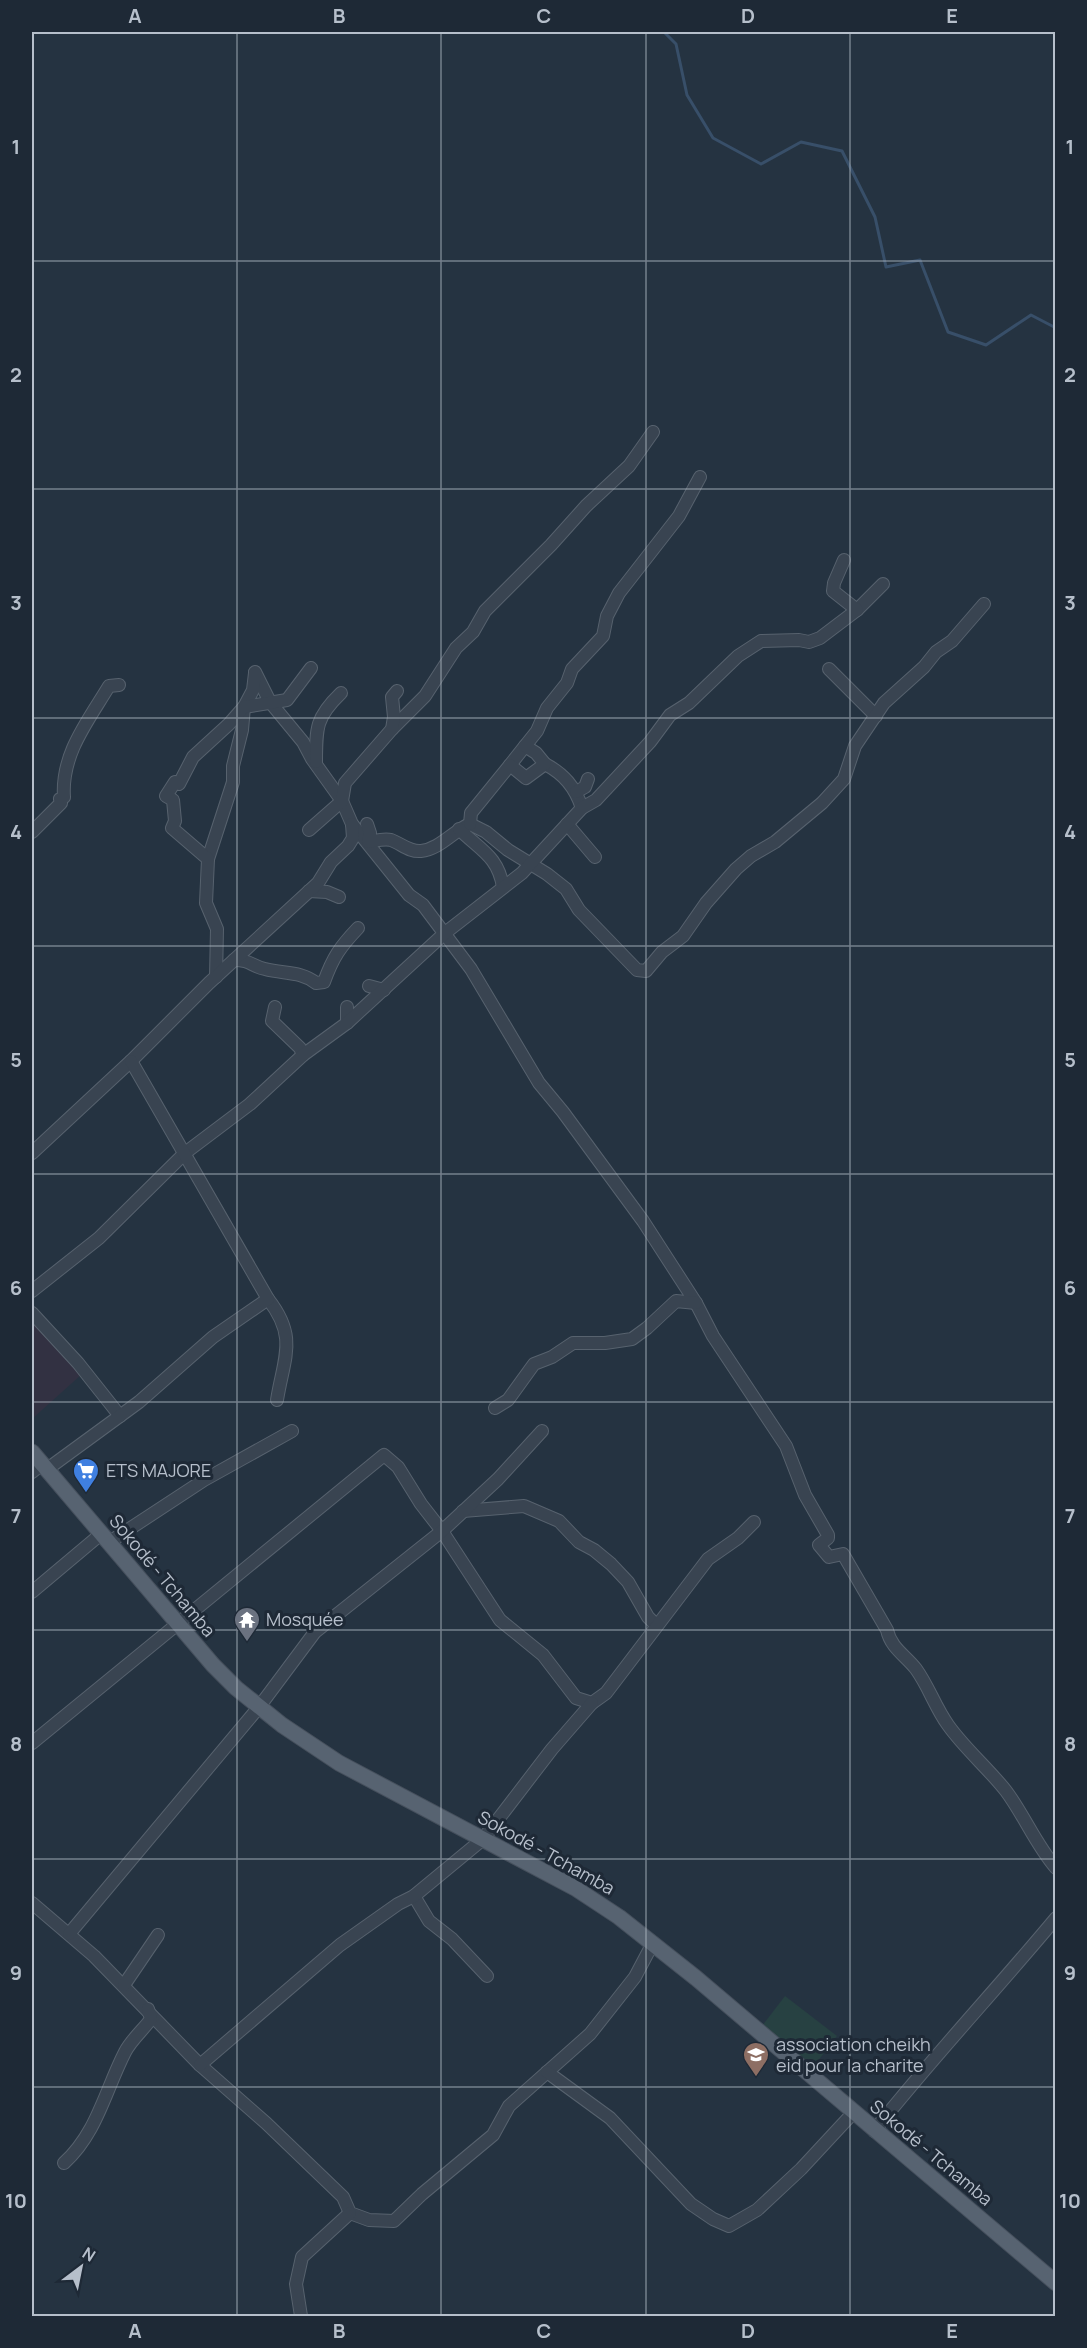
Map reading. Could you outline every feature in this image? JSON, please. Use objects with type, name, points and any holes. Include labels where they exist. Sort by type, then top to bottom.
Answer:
[{"type":"main road","name":"Sokodé - Tchamba","points":[[38,1464],[105,1538],[213,1665],[259,1707],[308,1744],[339,1763],[575,1888],[653,1943],[1056,2283]]},
{"type":"street","points":[[309,830],[342,801],[345,783],[392,729],[425,696],[456,648],[473,632],[485,612],[552,545],[586,506],[629,466],[653,432]]},
{"type":"street","points":[[368,842],[389,839],[411,850],[423,851],[444,842],[464,827],[471,813],[537,731],[547,708],[567,683],[572,669],[603,636],[607,616],[619,594],[679,516],[700,477]]},
{"type":"street","points":[[848,562],[837,577],[833,591],[857,610]]},
{"type":"street","points":[[32,1291],[99,1238],[185,1153],[250,1104],[303,1055],[347,1023],[445,933],[530,863],[582,808],[596,800],[650,742],[670,715],[689,703],[738,656],[761,641],[799,640],[808,642],[820,638],[857,610],[883,584]]},
{"type":"street","points":[[464,827],[486,832],[508,850],[566,889],[579,910],[638,970],[646,971],[662,952],[683,936],[706,903],[736,869],[751,856],[775,842],[822,803],[844,779],[855,746],[884,703],[924,667],[936,652],[952,641],[984,604]]},
{"type":"street","points":[[244,707],[287,700],[311,668]]},
{"type":"street","points":[[830,669],[876,716]]},
{"type":"street","points":[[208,859],[172,828],[175,821],[173,800],[166,796],[175,782],[179,784],[194,757],[244,707],[253,690],[255,672],[270,702],[295,731],[342,801],[352,824],[409,895],[423,905],[471,969],[539,1083],[613,1180],[696,1303],[713,1336],[786,1446],[804,1495],[828,1535],[828,1538],[819,1545],[829,1557],[843,1554],[887,1630],[889,1640],[908,1660],[928,1688],[949,1727],[1006,1792],[1056,1868]]},
{"type":"street","points":[[32,832],[61,803],[60,799],[64,797],[63,778],[74,743],[109,686],[119,685]]},
{"type":"street","points":[[392,729],[394,717],[392,697],[397,691]]},
{"type":"street","points":[[316,762],[316,737],[320,717],[341,693]]},
{"type":"street","points":[[216,977],[217,929],[206,903],[208,859],[233,782],[233,766],[242,730],[244,707]]},
{"type":"street","points":[[525,746],[536,753],[544,764],[560,772],[576,792],[582,808]]},
{"type":"street","points":[[510,765],[526,778],[544,764]]},
{"type":"street","points":[[576,792],[585,787],[588,779]]},
{"type":"street","points":[[32,1153],[318,883],[331,862],[353,838],[352,824]]},
{"type":"street","points":[[367,824],[370,833],[368,842]]},
{"type":"street","points":[[567,824],[595,857]]},
{"type":"street","points":[[464,827],[500,870],[503,887]]},
{"type":"street","points":[[309,891],[327,892],[339,897]]},
{"type":"street","points":[[234,960],[247,960],[264,969],[307,975],[316,982],[324,982],[332,959],[358,928]]},
{"type":"street","points":[[369,986],[384,990]]},
{"type":"street","points":[[275,1007],[272,1021],[300,1048],[303,1055]]},
{"type":"street","points":[[346,1007],[347,1023]]},
{"type":"street","points":[[131,1061],[285,1326],[287,1347],[277,1400]]},
{"type":"street","points":[[38,1464],[120,1416],[213,1337],[268,1299]]},
{"type":"street","points":[[495,1408],[508,1400],[534,1364],[552,1357],[573,1343],[632,1339],[676,1301],[696,1303]]},
{"type":"street","points":[[32,1313],[78,1363],[120,1416]]},
{"type":"street","points":[[32,1592],[105,1538],[292,1431]]},
{"type":"street","points":[[69,1934],[259,1707],[315,1632],[442,1531],[498,1479],[542,1431]]},
{"type":"street","points":[[32,1743],[384,1455],[398,1467],[420,1504],[442,1531],[500,1620],[543,1655],[576,1698],[592,1703]]},
{"type":"street","points":[[463,1511],[524,1506],[559,1521],[579,1542],[594,1550],[628,1582],[648,1617],[656,1625]]},
{"type":"street","points":[[200,2065],[340,1945],[398,1904],[414,1896],[483,1839],[552,1749],[592,1703],[606,1693],[708,1559],[738,1538],[753,1522]]},
{"type":"street","points":[[414,1896],[429,1921],[452,1939],[487,1976]]},
{"type":"street","points":[[32,1903],[94,1956],[200,2065],[266,2123],[343,2197],[350,2213],[369,2220],[394,2221],[422,2194],[493,2135],[509,2106],[590,2034],[635,1977],[653,1943]]},
{"type":"street","points":[[874,2131],[949,2039],[972,2017],[1056,1918]]},
{"type":"street","points":[[124,1985],[158,1935]]},
{"type":"street","points":[[64,2163],[78,2151],[94,2123],[126,2050],[151,2019],[148,2009]]},
{"type":"street","points":[[547,2072],[610,2118],[691,2204],[713,2219],[729,2226],[757,2210],[801,2169],[853,2113]]},
{"type":"street","points":[[301,2316],[296,2283],[302,2257],[350,2213]]},
{"type":"shaded area","points":[[32,1318],[82,1374],[32,1419]]},
{"type":"green space","points":[[785,1996],[837,2036],[814,2066],[762,2026]]},
{"type":"waterway","points":[[664,32],[676,44],[687,95],[713,138],[761,164],[801,142],[842,151],[875,217],[886,267],[920,260],[948,332],[986,345],[1031,315],[1056,328]]},
{"type":"place","name":"ETS MAJORE","points":[[86,1494]]},
{"type":"place","name":"Mosquée","points":[[247,1643]]},
{"type":"place","name":"association cheikh eid pour la charite","points":[[756,2078]]}]
